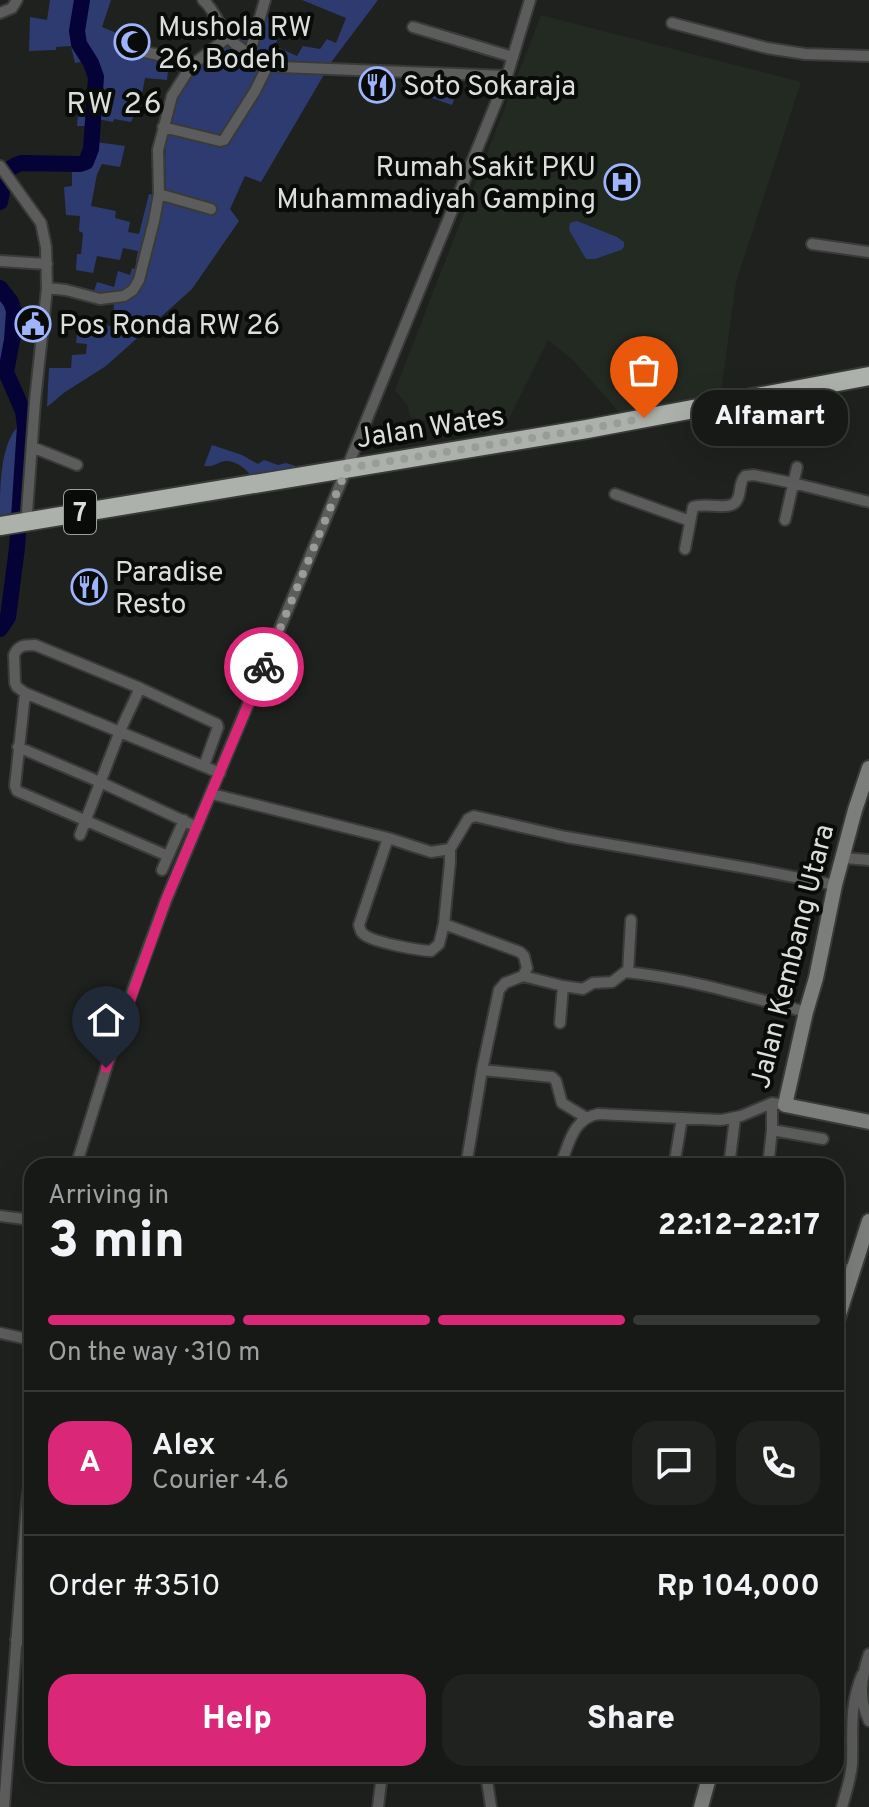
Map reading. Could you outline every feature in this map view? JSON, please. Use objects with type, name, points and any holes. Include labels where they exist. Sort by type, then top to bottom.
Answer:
[{"type":"highway","name":"Jalan Wates","points":[[0,526],[587,429],[869,376]]},
{"type":"street","points":[[0,13],[12,8],[17,0]]},
{"type":"street","points":[[203,0],[228,37],[249,55],[280,67],[507,76]]},
{"type":"street","points":[[249,55],[265,0]]},
{"type":"street","points":[[79,1158],[124,1013],[166,900],[507,76],[530,0]]},
{"type":"street","points":[[672,23],[779,50],[869,56]]},
{"type":"street","points":[[413,27],[513,57]]},
{"type":"street","points":[[47,288],[100,299],[124,296],[133,290],[145,262],[159,194],[157,160],[172,96],[191,66],[228,37]]},
{"type":"street","points":[[140,51],[178,59],[191,66]]},
{"type":"street","points":[[163,127],[224,140],[269,63]]},
{"type":"street","points":[[0,166],[41,223],[46,247],[47,288],[24,522]]},
{"type":"street","points":[[159,194],[211,209]]},
{"type":"street","points":[[812,244],[869,252]]},
{"type":"street","points":[[0,261],[47,264]]},
{"type":"street","points":[[32,447],[77,465]]},
{"type":"street","points":[[785,520],[797,467]]},
{"type":"street","points":[[685,549],[692,510],[705,504],[728,507],[735,504],[740,482],[745,476],[793,483],[869,502]]},
{"type":"street","points":[[615,494],[690,521]]},
{"type":"street","points":[[204,766],[217,724],[35,645],[20,647],[14,655],[15,683],[25,693],[220,773]]},
{"type":"street","points":[[80,835],[140,688]]},
{"type":"street","points":[[25,693],[18,747],[17,791],[168,856]]},
{"type":"street","points":[[18,747],[197,827]]},
{"type":"street","name":"Jalan Kembang Utara","points":[[585,1117],[598,1114],[721,1120],[779,1104],[816,978],[835,885],[869,768]]},
{"type":"street","points":[[212,794],[388,838],[431,852],[450,849]]},
{"type":"street","points":[[388,838],[359,925],[361,931],[381,941],[431,951],[439,944],[444,924],[450,849],[468,819],[474,816],[566,837],[835,885]]},
{"type":"street","points":[[162,870],[184,820]]},
{"type":"street","points":[[844,858],[869,860]]},
{"type":"street","points":[[628,972],[631,920]]},
{"type":"street","points":[[444,924],[520,952],[527,968],[523,976]]},
{"type":"street","points":[[467,1158],[499,990],[505,983],[523,976],[583,989],[591,983],[612,982],[623,972],[628,972],[712,987],[806,1012]]},
{"type":"street","points":[[560,1023],[563,986]]},
{"type":"street","points":[[482,1070],[552,1077],[556,1081],[562,1103],[585,1117],[574,1130],[563,1158]]},
{"type":"street","points":[[769,1158],[779,1104],[869,1122]]},
{"type":"street","points":[[675,1158],[682,1118]]},
{"type":"street","points":[[730,1158],[735,1118]]},
{"type":"street","points":[[772,1130],[823,1139]]},
{"type":"street","points":[[0,1216],[24,1219]]},
{"type":"street","points":[[844,1298],[869,1221]]},
{"type":"street","points":[[844,1268],[852,1271]]},
{"type":"street","points":[[0,1333],[24,1338]]},
{"type":"street","points":[[4,1807],[24,1540]]},
{"type":"street","points":[[16,1640],[24,1640]]},
{"type":"street","points":[[842,1807],[850,1778],[854,1698],[869,1654]]},
{"type":"street","points":[[862,1675],[861,1695],[869,1721]]},
{"type":"street","points":[[378,1807],[381,1782]]},
{"type":"street","points":[[487,1782],[491,1807]]},
{"type":"street","points":[[701,1807],[708,1782]]},
{"type":"shaded area","points":[[50,0],[111,0],[102,27],[119,34],[117,48],[169,60],[167,80],[145,78],[141,99],[131,122],[98,119],[97,126],[77,126],[78,113],[89,111],[88,97],[92,82],[88,63],[75,63],[71,46],[29,51],[30,17],[47,20]]},
{"type":"shaded area","points":[[302,0],[378,0],[332,61],[261,182],[245,176],[230,209],[239,221],[192,289],[106,366],[47,407],[49,368],[71,368],[72,355],[86,354],[87,344],[76,343],[78,325],[113,326],[114,302],[79,299],[78,296],[93,294],[97,282],[114,287],[118,271],[130,275],[132,268],[138,270],[140,262],[136,261],[138,251],[123,248],[120,260],[97,256],[93,273],[76,270],[83,233],[79,231],[80,216],[66,215],[64,187],[72,186],[72,167],[83,166],[90,161],[96,142],[125,146],[120,167],[102,164],[91,206],[116,211],[115,218],[130,222],[128,232],[139,234],[149,194],[166,198],[169,121],[185,80],[201,63],[221,49],[249,37],[258,14],[284,22],[275,46],[297,56],[303,46],[320,49],[327,39],[336,43],[346,18]]},
{"type":"shaded area","name":"Rumah Sakit PKU Muhammadiyah Gamping","points":[[541,15],[801,82],[736,282],[720,400],[625,419],[573,360],[548,340],[498,441],[466,423],[410,417],[408,406],[395,390]]},
{"type":"shaded area","points":[[422,77],[462,78],[452,105],[415,92]]},
{"type":"shaded area","points":[[577,221],[617,237],[624,242],[624,247],[595,259],[586,259],[569,230],[570,223]]},
{"type":"shaded area","points":[[0,285],[25,315],[23,327],[16,328],[12,358],[3,374],[0,370]]},
{"type":"shaded area","points":[[21,424],[16,512],[0,515],[5,452],[14,431]]},
{"type":"shaded area","points":[[212,445],[258,464],[264,460],[299,467],[250,475],[239,465],[228,461],[204,466]]},
{"type":"waterway","points":[[0,202],[4,178],[14,166],[21,163],[86,162],[91,149],[96,77],[79,44],[77,31],[82,0]]},
{"type":"waterway","points":[[0,288],[14,311],[6,372],[23,411],[25,426],[17,548],[8,617],[0,629]]},
{"type":"way so far","points":[[264,667],[347,468],[644,418]]},
{"type":"place","name":"Mushola RW 26, Bodeh","points":[[132,42]]},
{"type":"place","name":"Soto Sokaraja","points":[[377,85]]},
{"type":"place","name":"Rumah Sakit PKU Muhammadiyah Gamping","points":[[622,182]]},
{"type":"place","name":"Pos Ronda RW 26","points":[[33,324]]},
{"type":"place","name":"Alfamart","points":[[644,418]]},
{"type":"place","name":"Paradise Resto","points":[[89,587]]},
{"type":"district","name":"RW 26","points":[[115,103]]},
{"type":"route","points":[[106,1068],[166,900],[264,667]]}]
